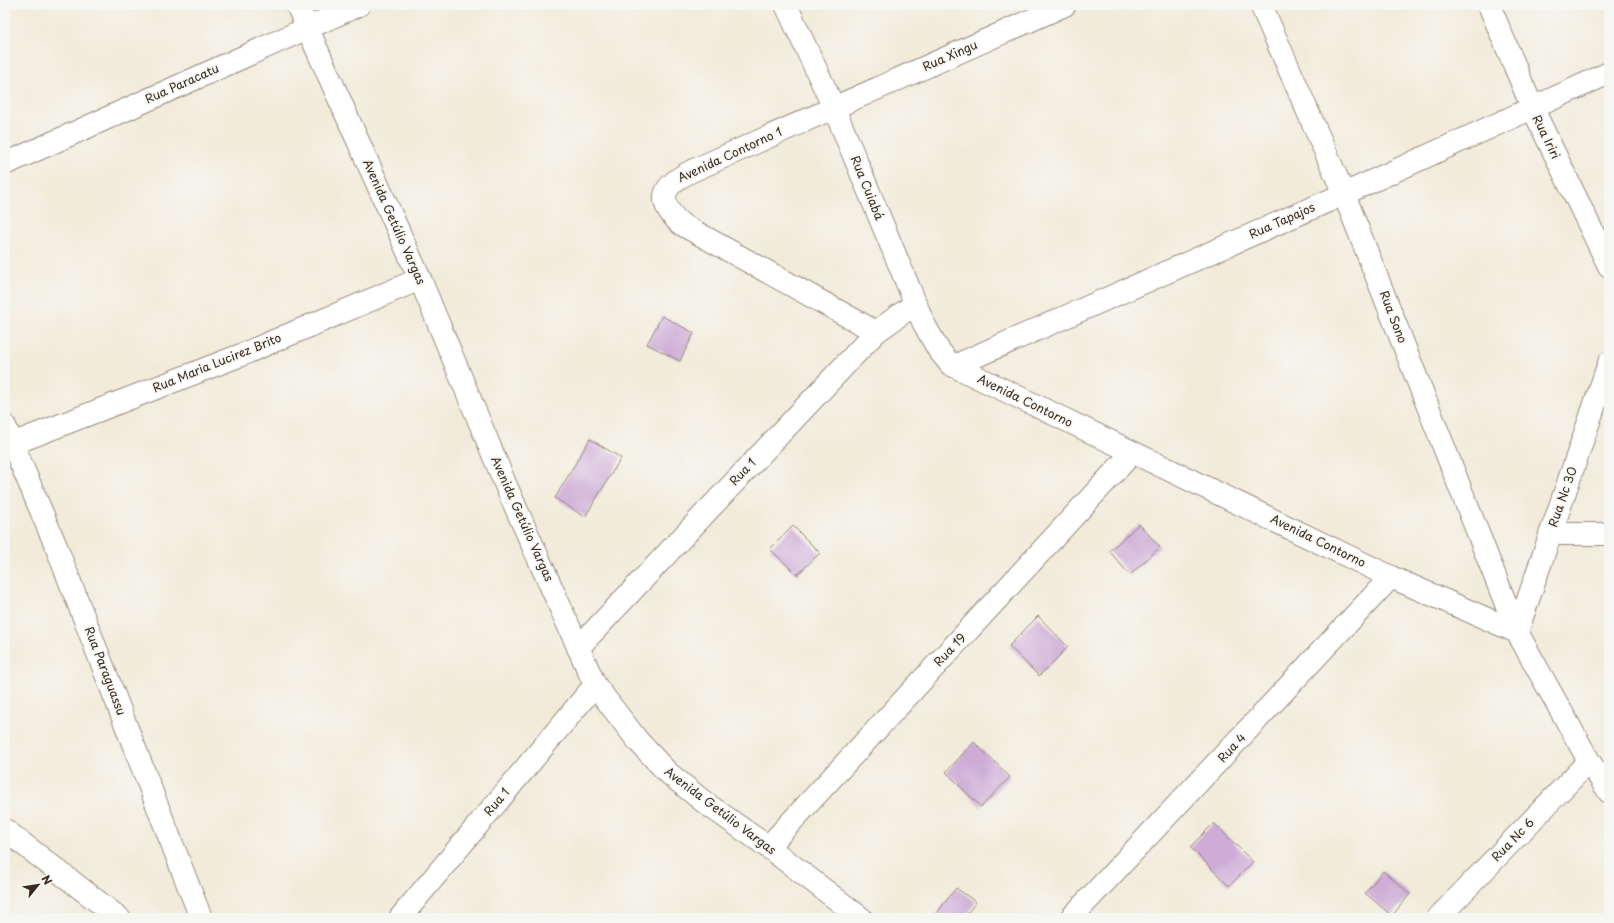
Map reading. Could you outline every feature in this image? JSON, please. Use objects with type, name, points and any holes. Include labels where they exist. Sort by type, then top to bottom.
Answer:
[{"type":"street","name":"Avenida Getúlio Vargas","points":[[297,5],[420,279],[507,488],[595,685],[638,741],[667,772],[704,802],[768,846],[861,918]]},
{"type":"street","name":"Rua Paracatu","points":[[5,164],[307,27],[359,5]]},
{"type":"street","name":"Rua Cuiabá","points":[[786,5],[834,108],[915,304],[938,349],[954,366]]},
{"type":"street","name":"Rua Xingu","points":[[834,108],[1065,5]]},
{"type":"street","name":"Rua Sono","points":[[1261,5],[1344,194],[1517,632]]},
{"type":"street","name":"Rua Iriri","points":[[1489,5],[1532,107],[1609,266]]},
{"type":"street","name":"Rua Tapajos","points":[[954,366],[1344,194],[1609,73]]},
{"type":"street","name":"Avenida Contorno 1","points":[[834,108],[694,170],[673,181],[668,186],[665,193],[666,202],[669,212],[681,224],[876,332]]},
{"type":"street","name":"Rua Maria Lucirez Brito","points":[[9,435],[241,355],[420,279]]},
{"type":"street","name":"Rua 1","points":[[578,648],[876,332],[915,304]]},
{"type":"street","name":"Rua Nc 30","points":[[1517,632],[1609,363]]},
{"type":"street","name":"Avenida Contorno","points":[[954,366],[1132,453],[1391,576],[1517,632]]},
{"type":"street","name":"Rua Paraguassu","points":[[9,435],[56,546],[201,918]]},
{"type":"street","name":"Rua 19","points":[[768,846],[1132,453]]},
{"type":"street","points":[[1550,534],[1609,534]]},
{"type":"street","name":"Rua 4","points":[[1071,918],[1391,576]]},
{"type":"street","points":[[1517,632],[1589,761],[1609,792]]},
{"type":"street","name":"Rua 1","points":[[400,918],[595,685]]},
{"type":"street","name":"Rua Nc 6","points":[[1438,918],[1589,761]]},
{"type":"street","points":[[5,830],[119,918]]},
{"type":"building","points":[[662,316],[694,333],[680,361],[647,344]]},
{"type":"building","points":[[590,439],[621,458],[585,517],[555,498]]},
{"type":"building","points":[[1139,524],[1160,547],[1130,575],[1109,551]]},
{"type":"building","points":[[793,526],[820,553],[797,575],[770,549]]},
{"type":"building","points":[[1038,616],[1068,647],[1039,676],[1009,646]]},
{"type":"building","points":[[974,742],[1010,777],[981,807],[946,772]]},
{"type":"building","points":[[1214,823],[1253,862],[1229,886],[1190,847]]},
{"type":"building","points":[[1383,871],[1410,894],[1392,916],[1365,893]]},
{"type":"building","points":[[956,888],[976,902],[964,918],[933,918]]}]
